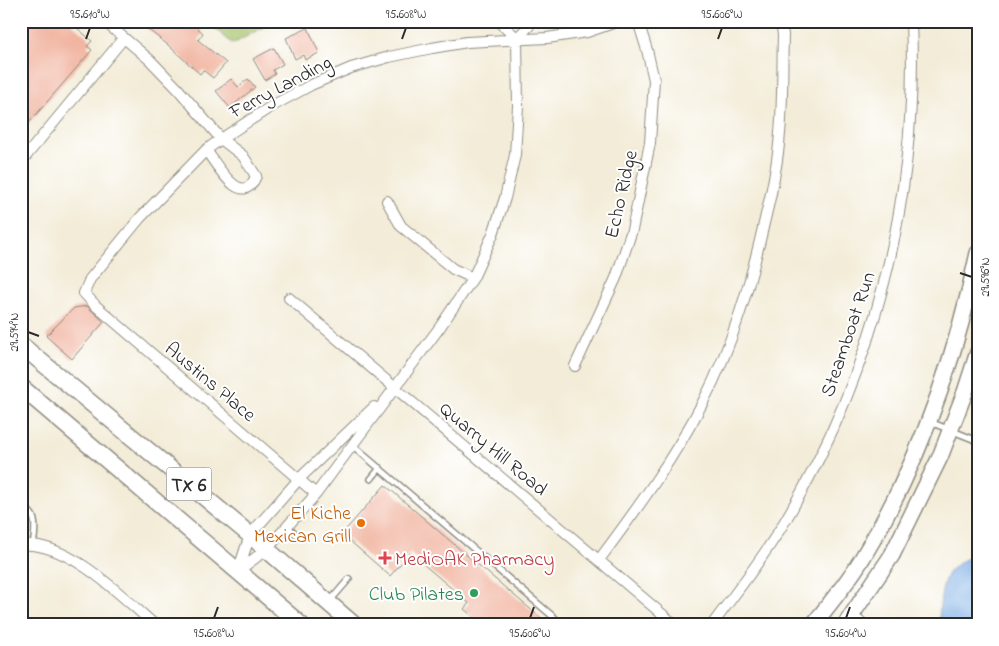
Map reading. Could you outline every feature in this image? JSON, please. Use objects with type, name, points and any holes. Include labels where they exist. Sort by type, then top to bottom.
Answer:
[{"type":"main road","points":[[814,625],[862,559],[893,504],[929,421],[949,365],[969,295],[978,253]]},
{"type":"main road","name":"TX 6","points":[[21,345],[267,549],[354,625]]},
{"type":"main road","points":[[849,619],[892,555],[940,457],[978,352]]},
{"type":"main road","name":"TX 6","points":[[21,387],[300,625]]},
{"type":"street","points":[[104,21],[155,66],[221,139],[243,156],[256,176],[253,183],[248,188],[242,189],[234,186],[206,150]]},
{"type":"street","points":[[501,21],[505,30],[517,38]]},
{"type":"street","points":[[238,571],[267,549],[316,494],[440,327],[473,278],[493,234],[505,198],[515,155],[518,106],[517,38],[529,26],[529,21]]},
{"type":"street","name":"Ferry Landing","points":[[84,293],[90,279],[140,218],[206,150],[272,106],[311,84],[351,68],[389,57],[467,42],[547,38],[587,32],[619,21]]},
{"type":"street","name":"Echo Ridge","points":[[575,366],[594,328],[632,230],[650,143],[654,80],[648,50],[638,21]]},
{"type":"street","points":[[599,560],[651,490],[704,401],[726,350],[747,291],[771,193],[780,134],[783,35],[781,21]]},
{"type":"street","name":"Steamboat Run","points":[[712,625],[782,526],[811,475],[841,408],[869,338],[893,248],[906,166],[911,115],[911,21]]},
{"type":"street","points":[[21,162],[123,39]]},
{"type":"street","points":[[387,201],[401,226],[453,269],[473,278]]},
{"type":"street","name":"Austins Place","points":[[84,293],[96,306],[316,494]]},
{"type":"street","name":"Quarry Hill Road","points":[[289,298],[675,625]]},
{"type":"street","points":[[238,571],[250,535],[299,479],[395,387]]},
{"type":"street","points":[[21,545],[59,552],[76,560],[91,570],[155,625]]},
{"type":"lane","points":[[929,421],[976,441],[978,429]]},
{"type":"lane","points":[[352,445],[563,625]]},
{"type":"lane","points":[[372,478],[380,468]]},
{"type":"lane","points":[[21,508],[32,513],[36,526],[33,546]]},
{"type":"lane","points":[[287,527],[300,537]]},
{"type":"lane","points":[[329,603],[349,579]]},
{"type":"lane","points":[[849,619],[868,625]]},
{"type":"green space","points":[[206,21],[274,21],[233,44]]},
{"type":"water","points":[[978,553],[978,625],[939,625],[942,590],[948,573],[958,564]]},
{"type":"building","points":[[21,21],[69,21],[92,41],[87,46],[92,50],[21,132]]},
{"type":"building","points":[[137,21],[189,21],[203,33],[198,40],[226,63],[213,78],[203,70],[200,74],[168,45]]},
{"type":"building","points":[[308,28],[319,53],[305,60],[303,55],[295,59],[286,38]]},
{"type":"building","points":[[274,48],[283,64],[273,70],[275,74],[265,80],[253,59]]},
{"type":"building","points":[[231,79],[238,87],[248,79],[255,87],[230,108],[216,91]]},
{"type":"building","points":[[87,306],[104,322],[72,359],[46,336],[74,308]]},
{"type":"building","points":[[385,485],[549,625],[483,625],[464,609],[469,603],[410,553],[390,576],[342,534]]},
{"type":"place","name":"El Kiche Mexican Grill","points":[[361,523]]},
{"type":"place","name":"MediOAK Pharmacy","points":[[385,558]]},
{"type":"place","name":"Club Pilates","points":[[474,593]]}]
